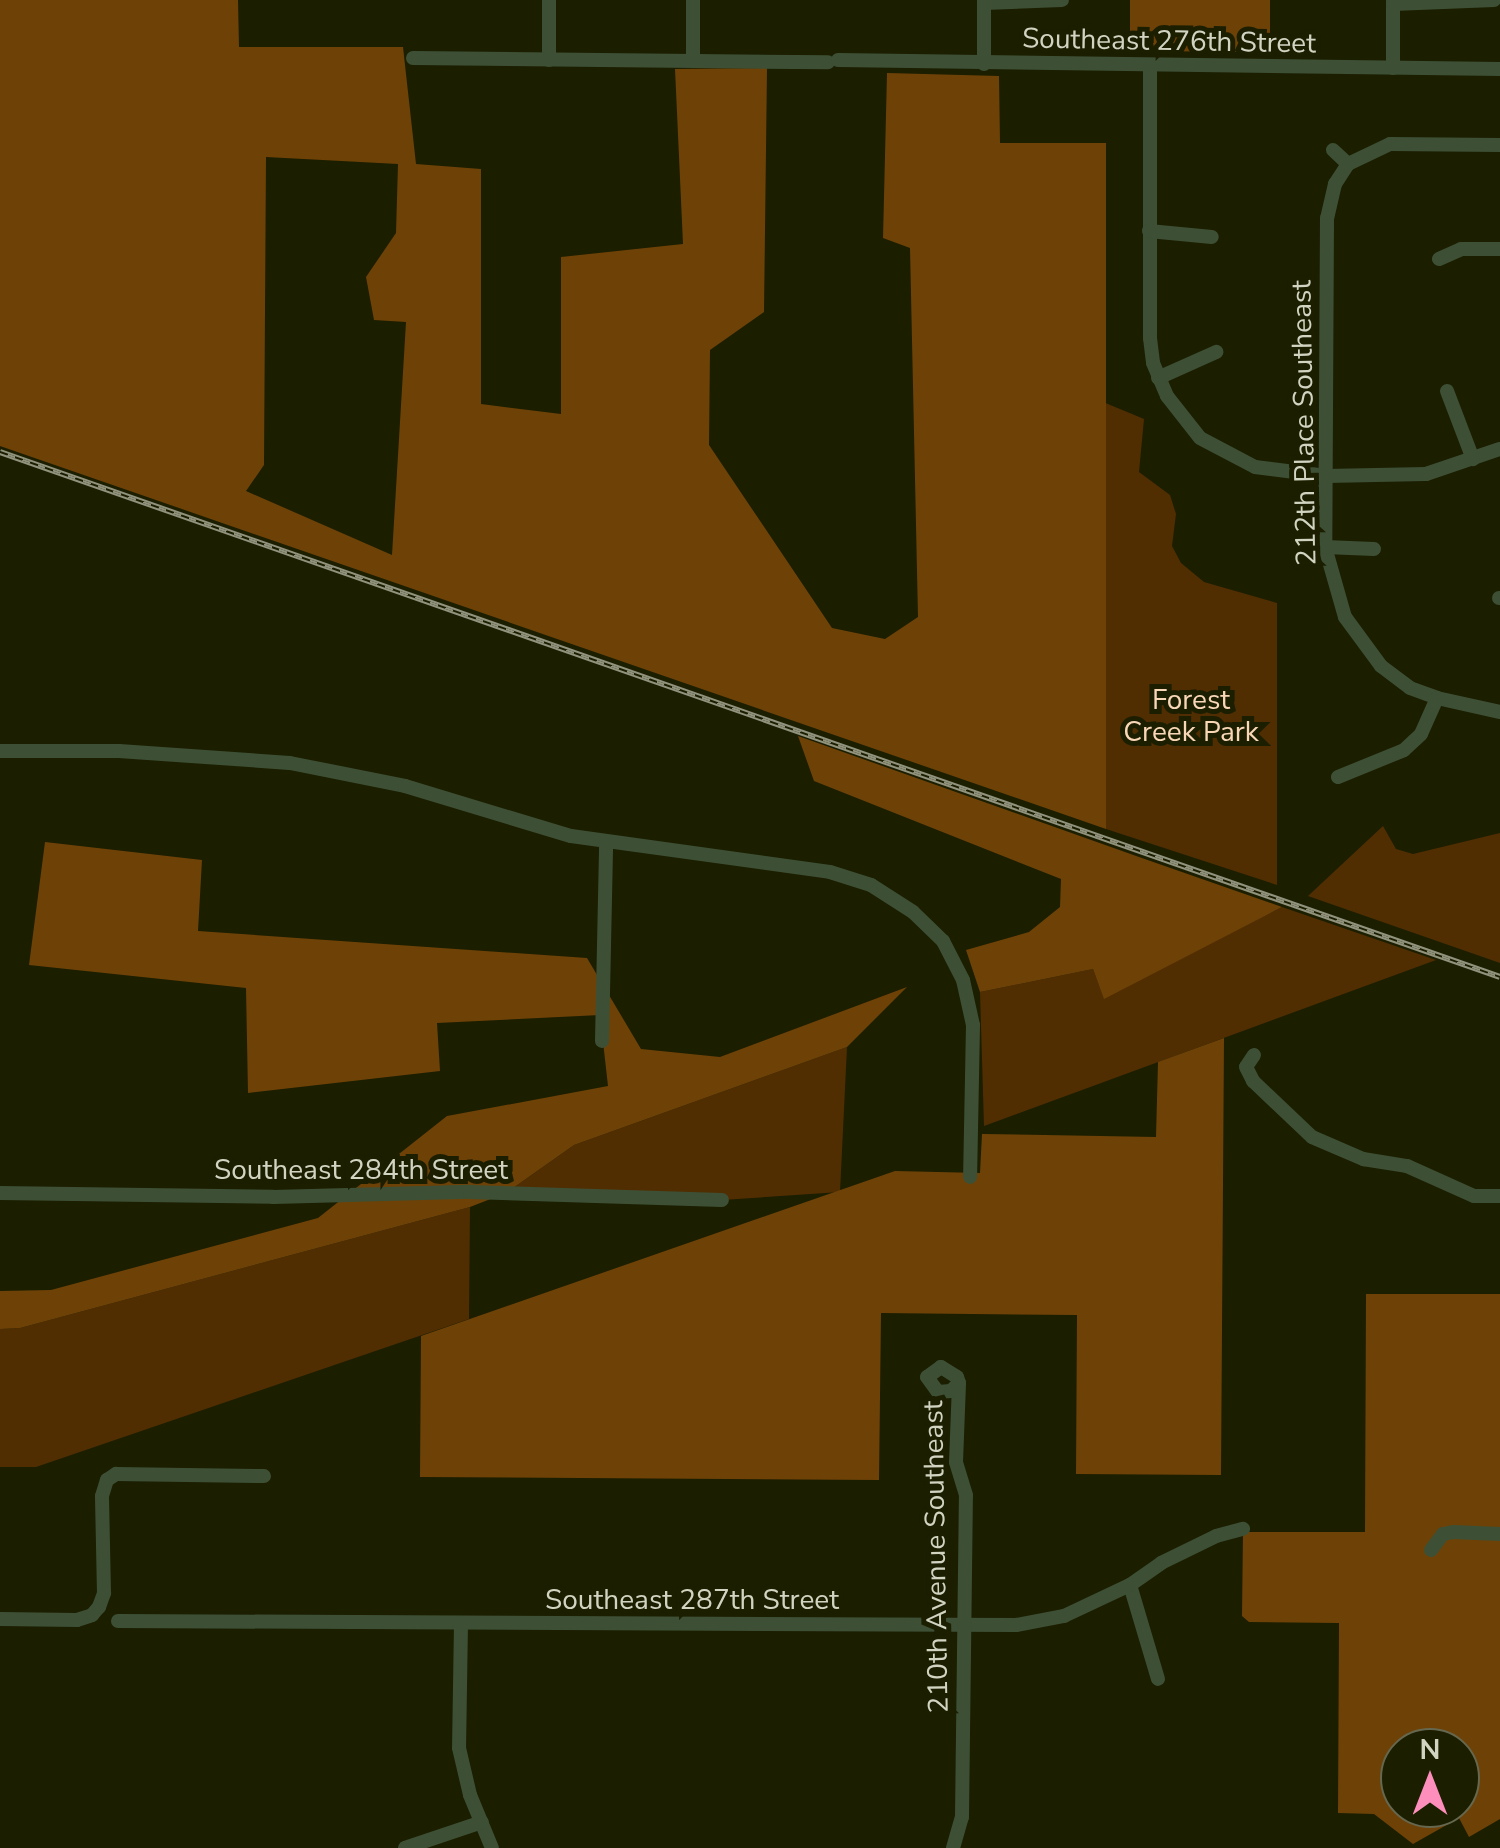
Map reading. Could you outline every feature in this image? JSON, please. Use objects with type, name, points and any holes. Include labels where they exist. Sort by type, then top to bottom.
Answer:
[{"type":"street","points":[[548,0],[548,60]]},
{"type":"street","points":[[693,0],[693,61]]},
{"type":"street","points":[[984,64],[984,1],[1062,0]]},
{"type":"street","points":[[1393,68],[1393,2],[1494,0]]},
{"type":"street","name":"Southeast 276th Street","points":[[413,58],[1500,70]]},
{"type":"street","points":[[1150,66],[1150,338],[1158,378],[1180,415],[1220,452],[1272,472],[1406,477],[1500,450]]},
{"type":"street","points":[[1334,150],[1348,164],[1390,144],[1500,145]]},
{"type":"street","name":"212th Place Southeast","points":[[1348,164],[1335,184],[1327,218],[1326,547],[1336,597],[1367,651],[1410,688],[1500,712]]},
{"type":"street","points":[[1149,231],[1212,237]]},
{"type":"street","points":[[1440,260],[1462,250],[1500,250]]},
{"type":"street","points":[[1158,378],[1216,352]]},
{"type":"street","points":[[1447,391],[1473,460]]},
{"type":"street","points":[[1326,547],[1374,549]]},
{"type":"street","points":[[1338,777],[1404,750],[1418,740],[1437,698]]},
{"type":"street","points":[[0,750],[119,751],[290,763],[398,784],[552,831],[606,842],[830,872],[871,885],[898,900],[943,941],[962,980],[971,1010],[970,1177]]},
{"type":"street","points":[[602,1041],[606,842]]},
{"type":"street","points":[[1254,1055],[1246,1067],[1253,1081],[1312,1137],[1363,1159],[1407,1166],[1474,1196],[1500,1196]]},
{"type":"street","name":"Southeast 284th Street","points":[[0,1193],[273,1196],[474,1192],[722,1200]]},
{"type":"street","name":"210th Avenue Southeast","points":[[953,1848],[962,1818],[967,1626],[966,1496],[956,1462],[959,1383]]},
{"type":"street","points":[[0,1620],[78,1620],[92,1616],[104,1592],[102,1496],[107,1480],[116,1474],[264,1476]]},
{"type":"street","name":"Southeast 287th Street","points":[[118,1621],[967,1626],[1064,1616],[1130,1585],[1161,1563],[1216,1536],[1243,1528]]},
{"type":"street","points":[[1431,1550],[1443,1534],[1500,1534]]},
{"type":"street","points":[[1130,1585],[1158,1679]]},
{"type":"street","points":[[461,1624],[459,1748],[470,1795],[492,1848]]},
{"type":"street","points":[[406,1848],[482,1822]]},
{"type":"green space","name":"Forest Creek Park","points":[[1103,402],[1144,419],[1139,472],[1170,495],[1176,514],[1172,546],[1181,563],[1204,582],[1277,603],[1277,885],[1106,829]]},
{"type":"green space","points":[[1383,826],[1396,849],[1413,854],[1500,833],[1500,963],[1308,896]]},
{"type":"green space","points":[[1282,907],[1436,960],[984,1126],[980,992],[1093,969],[1104,998]]},
{"type":"green space","points":[[847,1047],[840,1192],[722,1200],[506,1193],[574,1145]]},
{"type":"green space","points":[[470,1207],[469,1319],[36,1467],[0,1467],[0,1329],[20,1328]]},
{"type":"shaded area","points":[[0,0],[238,0],[239,47],[403,47],[416,164],[481,169],[481,404],[561,414],[561,257],[683,244],[675,69],[767,68],[764,312],[710,350],[709,445],[832,628],[885,639],[918,617],[910,248],[883,238],[887,73],[999,76],[1000,143],[1106,143],[1106,829],[0,446]],"holes":[[[266,157],[398,164],[396,233],[366,277],[374,320],[406,322],[392,555],[246,491],[264,465]]]},
{"type":"shaded area","points":[[1130,0],[1270,0],[1270,52],[1130,51]]},
{"type":"shaded area","points":[[798,736],[1282,907],[1104,999],[1093,969],[980,992],[966,950],[1029,932],[1060,907],[1061,879],[814,781]]},
{"type":"shaded area","points":[[45,842],[202,860],[198,931],[587,958],[641,1049],[720,1057],[907,987],[847,1047],[574,1145],[506,1193],[470,1207],[20,1328],[0,1329],[0,1291],[51,1290],[318,1218],[447,1116],[608,1086],[600,1015],[437,1023],[440,1071],[248,1093],[246,988],[29,965]]},
{"type":"shaded area","points":[[1224,1038],[1221,1475],[1076,1474],[1077,1315],[881,1313],[879,1480],[420,1477],[421,1336],[895,1171],[980,1173],[982,1134],[1156,1137],[1158,1062]]},
{"type":"shaded area","points":[[1366,1294],[1500,1294],[1500,1819],[1469,1837],[1464,1828],[1480,1828],[1480,1728],[1380,1728],[1380,1819],[1374,1814],[1338,1813],[1339,1623],[1249,1622],[1242,1616],[1243,1532],[1365,1532]]},
{"type":"shaded area","points":[[1392,1828],[1441,1828],[1413,1844]]},
{"type":"railway","points":[[0,452],[1500,977]]}]
